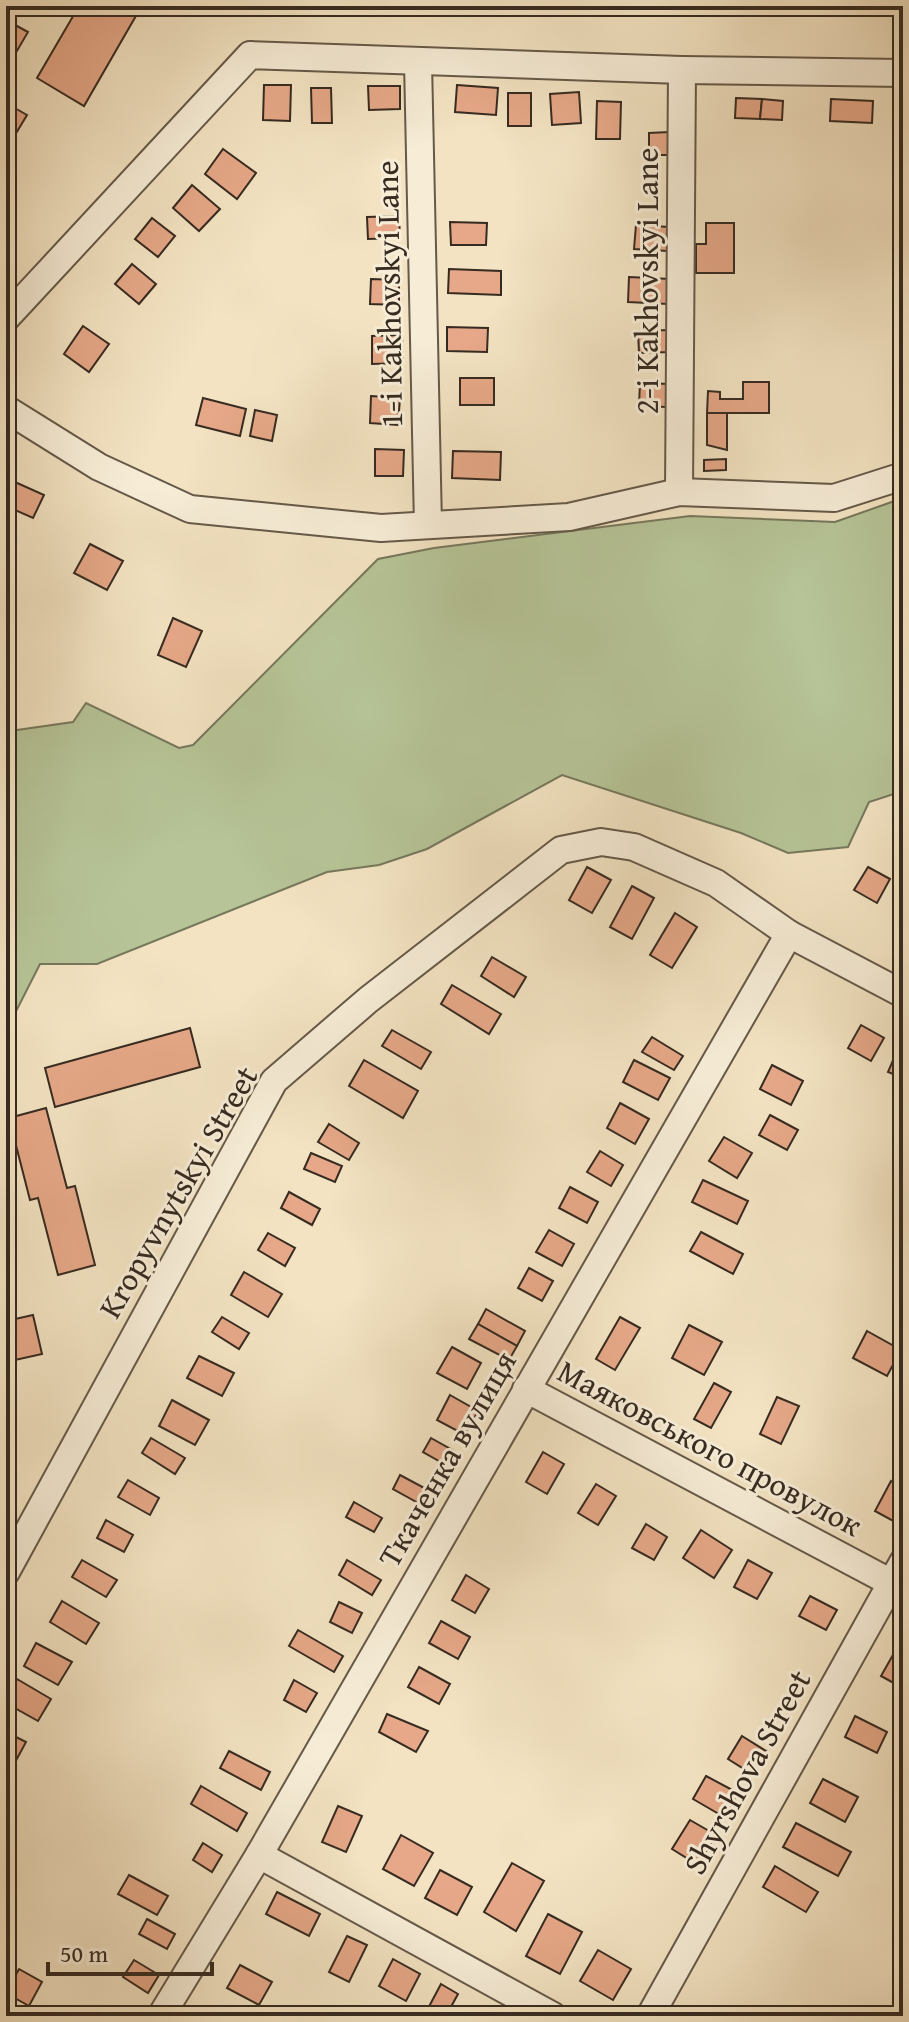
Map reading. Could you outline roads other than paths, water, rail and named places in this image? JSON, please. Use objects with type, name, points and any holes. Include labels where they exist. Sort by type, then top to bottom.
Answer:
[{"type":"street","points":[[6,318],[250,55],[682,70],[903,73]]},
{"type":"street","name":"1-i Kakhovskyi Lane","points":[[418,62],[428,525]]},
{"type":"street","name":"2-i Kakhovskyi Lane","points":[[679,492],[682,70]]},
{"type":"street","points":[[6,409],[99,467],[190,509],[381,528],[569,517],[679,492],[834,498],[903,476]]},
{"type":"street","name":"Kropyvnytskyi Street","points":[[6,1572],[274,1081],[368,1000],[561,850],[601,842],[634,847],[716,883],[789,934]]},
{"type":"street","points":[[789,934],[903,994]]},
{"type":"street","name":"Ткаченка вулиця","points":[[161,2016],[259,1855],[789,934]]},
{"type":"street","name":"Маяковського провулок","points":[[526,1389],[899,1578]]},
{"type":"street","name":"Shyrshova Street","points":[[650,2016],[899,1578]]},
{"type":"street","points":[[259,1855],[553,2016]]}]
